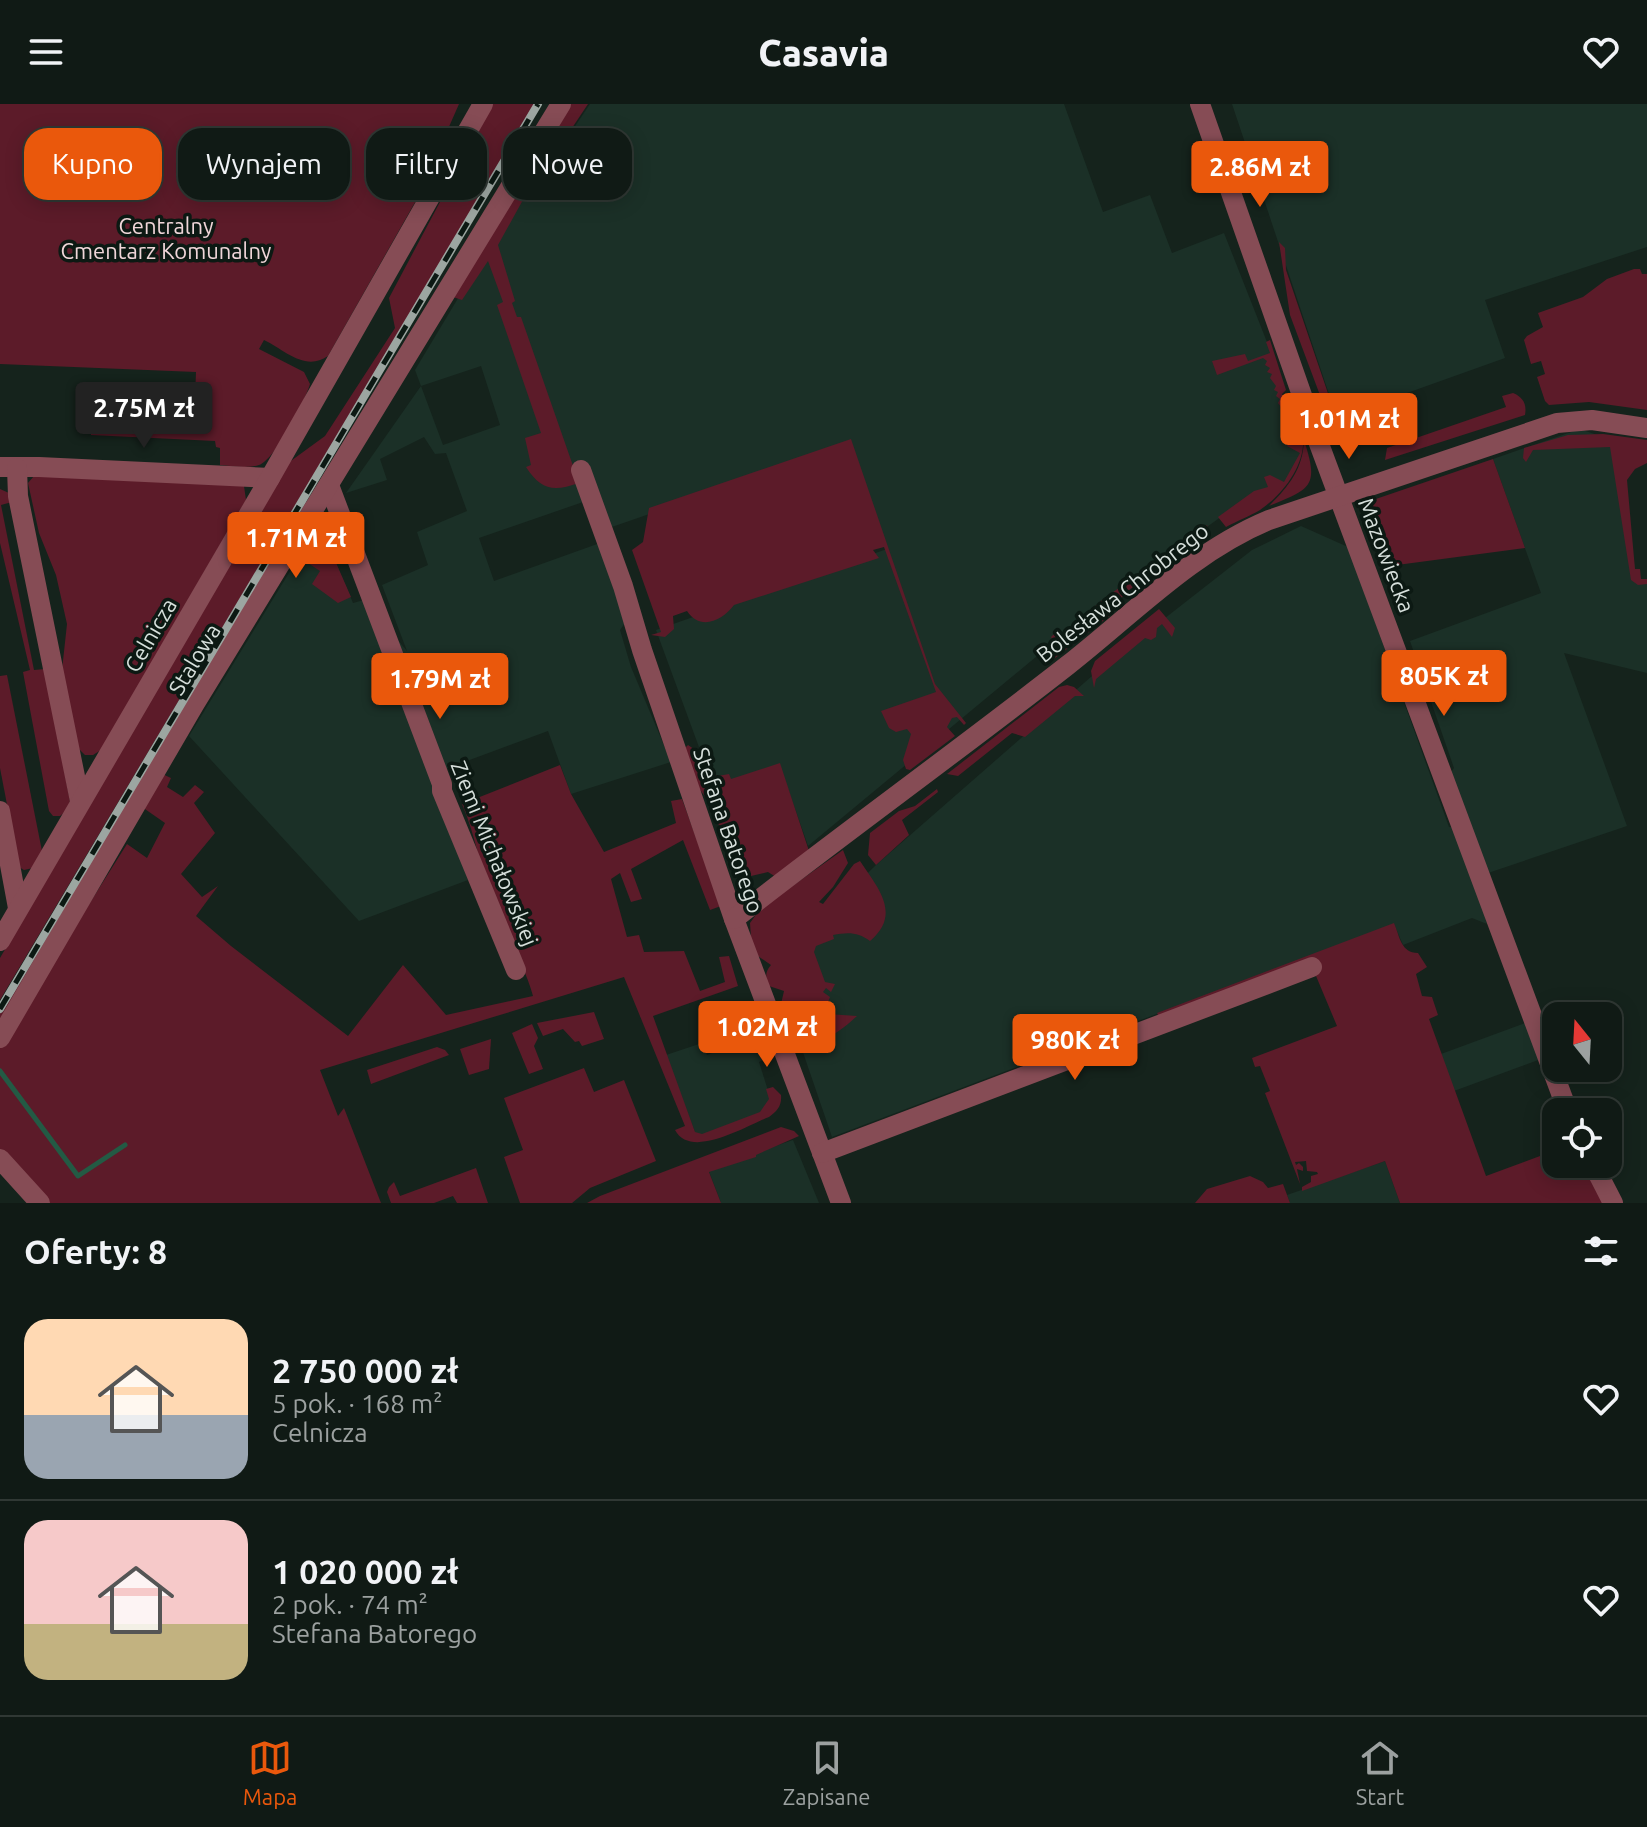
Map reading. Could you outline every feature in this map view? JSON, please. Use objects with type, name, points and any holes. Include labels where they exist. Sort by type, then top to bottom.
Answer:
[{"type":"street","name":"Celnicza","points":[[0,940],[270,478],[483,104]]},
{"type":"street","name":"Stalowa","points":[[0,1038],[194,705],[561,104]]},
{"type":"street","name":"Mazowiecka","points":[[1200,104],[1339,496],[1563,1098]]},
{"type":"street","name":"Bolesława Chrobrego","points":[[734,919],[1069,664],[1214,548],[1264,522],[1568,421],[1592,420],[1647,428]]},
{"type":"street","points":[[80,801],[18,496],[9,467],[270,478]]},
{"type":"street","name":"Stefana Batorego","points":[[581,470],[734,919],[841,1203]]},
{"type":"street","name":"Ziemi Michałowskiej","points":[[329,485],[442,784],[442,791],[516,970]]},
{"type":"street","points":[[0,811],[18,908]]},
{"type":"street","points":[[822,1153],[1312,967]]},
{"type":"street","points":[[0,1159],[40,1203]]},
{"type":"street","points":[[1600,1178],[1613,1203]]},
{"type":"shaded area","points":[[590,104],[1064,104],[1103,212],[1150,195],[1172,253],[1224,233],[1282,380],[1278,387],[1301,454],[1286,484],[1256,492],[1107,598],[808,846],[780,766],[714,788],[656,630],[887,549],[852,444],[606,529],[586,501],[479,538],[494,581],[600,543],[625,623],[620,630],[631,667],[671,762],[571,794],[548,731],[429,775],[468,880],[359,921],[189,736],[292,568],[315,542],[326,539],[353,603],[364,600],[407,651],[382,585],[428,565],[417,532],[467,511],[446,453],[435,454],[424,437],[380,459],[387,480],[346,493],[421,386],[415,370],[487,250],[522,200],[632,200],[632,128],[574,128]],"holes":[[[481,366],[500,425],[443,445],[421,386]]]},
{"type":"shaded area","points":[[1232,104],[1647,104],[1647,247],[1485,300],[1505,358],[1337,418]]},
{"type":"shaded area","points":[[1580,429],[1617,442],[1637,583],[1647,583],[1647,673],[1564,653],[1627,826],[1485,874],[1449,775],[1454,768],[1410,641],[1541,593],[1493,459]]},
{"type":"shaded area","points":[[1301,526],[1348,547],[1449,827],[1458,828],[1489,915],[1485,917],[1487,924],[1472,918],[1403,945],[1394,924],[832,1137],[784,997],[810,929],[876,865],[1100,669],[1252,550]]},
{"type":"shaded area","points":[[1528,1022],[1541,1059],[1454,1091],[1441,1054]]},
{"type":"shaded area","points":[[761,1035],[767,1058],[759,1062],[771,1100],[760,1115],[707,1137],[696,1135],[666,1055],[702,1043],[707,1055]]},
{"type":"shaded area","points":[[793,1140],[819,1203],[721,1203],[708,1169]]},
{"type":"shaded area","points":[[1385,1161],[1400,1203],[1290,1203],[1287,1195]]},
{"type":"green space","name":"Centralny Cmentarz Komunalny","points":[[0,104],[459,104],[448,128],[366,128],[366,200],[416,200],[328,356],[311,362],[303,361],[264,340],[259,349],[304,372],[310,384],[281,442],[259,465],[220,465],[220,448],[216,447],[215,441],[91,435],[91,430],[135,430],[136,397],[195,398],[196,372],[0,364]]},
{"type":"green space","points":[[492,104],[535,104],[521,128],[503,128],[503,158],[487,184],[487,128],[479,128]]},
{"type":"green space","points":[[568,104],[588,104],[572,128],[554,128]]},
{"type":"green space","points":[[441,200],[478,200],[0,1000],[0,958],[288,463],[325,436],[395,328],[389,298]]},
{"type":"green space","points":[[511,200],[523,200],[498,245],[515,301],[512,303],[517,317],[521,317],[579,483],[562,488],[548,487],[526,467],[531,465],[525,438],[541,433],[497,305],[503,302],[488,261],[462,300],[453,297]]},
{"type":"green space","points":[[1279,242],[1285,248],[1286,270],[1334,411],[1327,414],[1290,315]]},
{"type":"green space","points":[[1634,269],[1647,274],[1647,410],[1589,402],[1549,405],[1537,377],[1545,374],[1541,361],[1531,364],[1524,340],[1543,327],[1538,313],[1583,297],[1607,279]]},
{"type":"green space","points":[[1270,340],[1286,390],[1282,394],[1286,407],[1293,408],[1302,431],[1302,454],[1293,476],[1278,495],[1260,510],[1226,527],[1218,517],[1254,491],[1268,487],[1264,477],[1270,475],[1284,482],[1300,453],[1287,446],[1293,435],[1289,433],[1291,430],[1282,416],[1284,411],[1278,403],[1278,392],[1274,390],[1276,386],[1270,378],[1272,374],[1267,372],[1270,368],[1265,365],[1267,361],[1263,358],[1217,375],[1212,361],[1245,354],[1248,361],[1270,353],[1266,342]]},
{"type":"green space","points":[[1513,393],[1524,401],[1525,415],[1385,460],[1387,448],[1506,407],[1502,396]]},
{"type":"green space","points":[[1603,434],[1647,440],[1647,463],[1635,469],[1627,480],[1635,569],[1640,569],[1641,579],[1647,579],[1647,584],[1638,585],[1631,580],[1610,447],[1533,450],[1526,462],[1523,458],[1524,448],[1568,435]]},
{"type":"green space","points":[[851,439],[935,684],[966,723],[964,725],[957,717],[952,718],[947,727],[955,736],[910,770],[906,769],[903,760],[911,734],[907,729],[896,732],[889,728],[881,711],[936,692],[884,547],[873,550],[879,558],[734,605],[711,622],[698,621],[687,611],[673,616],[674,629],[665,637],[651,635],[661,632],[632,550],[643,542],[649,508]]},
{"type":"green space","points":[[1304,440],[1311,467],[1308,484],[1295,495],[1269,506],[1294,476],[1301,460]]},
{"type":"green space","points":[[1493,459],[1525,548],[1382,567],[1363,513],[1367,502]]},
{"type":"green space","points":[[34,476],[244,486],[246,500],[101,750],[93,755],[85,755],[79,749],[62,670],[67,624],[56,575],[39,533],[28,483]]},
{"type":"green space","points":[[0,489],[9,493],[12,502],[1,505],[34,670],[45,669],[70,801],[67,810],[60,816],[53,816],[49,811],[23,672],[30,670],[0,543]]},
{"type":"green space","points":[[305,501],[312,504],[0,1028],[0,1011]]},
{"type":"green space","points":[[1207,525],[1209,534],[1205,540],[1185,548],[1130,589],[1112,614],[1050,662],[1048,658],[1058,649],[1051,637],[1057,631],[1064,640],[1072,639],[1078,633],[1076,622]]},
{"type":"green space","points":[[324,526],[331,527],[338,534],[326,540],[351,597],[338,603],[312,584],[320,571],[293,553],[306,533]]},
{"type":"green space","points":[[1159,609],[1175,628],[1172,637],[1162,624],[1157,628],[1156,637],[1151,640],[1145,638],[1096,679],[1094,688],[1091,671],[1095,661]]},
{"type":"green space","points":[[7,675],[42,851],[33,868],[24,870],[19,867],[0,768],[0,676]]},
{"type":"green space","points":[[1067,685],[1084,696],[1075,696],[1025,737],[1012,733],[958,776],[947,774],[1059,687]]},
{"type":"green space","points":[[688,745],[707,758],[703,768],[718,776],[729,774],[731,779],[780,763],[810,854],[776,877],[768,872],[751,876],[732,864],[722,827],[714,821],[711,805],[698,787],[684,749]]},
{"type":"green space","points":[[560,765],[571,794],[604,852],[676,823],[671,801],[682,799],[721,906],[710,910],[683,840],[631,869],[642,899],[631,902],[620,873],[611,879],[627,937],[639,935],[644,952],[684,951],[700,991],[725,982],[719,957],[729,956],[738,986],[653,1016],[695,1132],[702,1134],[760,1112],[769,1099],[766,1089],[773,1087],[781,1095],[781,1102],[769,1117],[719,1138],[693,1142],[683,1138],[675,1130],[685,1126],[624,977],[320,1070],[338,1116],[344,1108],[381,1203],[46,1203],[0,1150],[0,1045],[127,844],[147,858],[165,823],[142,807],[158,772],[171,778],[167,787],[183,797],[195,785],[204,792],[194,803],[215,833],[181,874],[202,897],[218,886],[196,916],[348,1036],[403,965],[446,1015],[533,996],[491,898],[462,804]]},
{"type":"green space","points":[[937,789],[938,792],[902,820],[909,835],[876,865],[868,855],[870,833],[899,811],[915,806]]},
{"type":"green space","points":[[843,850],[848,863],[819,902],[823,904],[854,864],[860,861],[884,901],[884,921],[870,941],[857,934],[843,933],[833,935],[834,939],[816,946],[814,952],[825,982],[835,984],[831,992],[826,988],[823,992],[830,997],[815,1024],[804,1032],[787,1035],[774,1014],[781,1004],[784,991],[769,986],[766,975],[771,965],[752,952],[750,923],[760,909]]},
{"type":"green space","points":[[1394,923],[1405,947],[1418,953],[1427,967],[1416,974],[1422,996],[1432,997],[1438,1015],[1429,1019],[1486,1176],[1542,1155],[1542,1178],[1593,1178],[1606,1203],[1400,1203],[1385,1161],[1302,1191],[1302,1187],[1311,1182],[1311,1176],[1318,1174],[1307,1171],[1306,1161],[1295,1162],[1303,1167],[1303,1171],[1297,1169],[1300,1184],[1265,1093],[1270,1091],[1260,1066],[1255,1067],[1252,1058],[1337,1026],[1311,964],[1159,1017],[1157,1013]]},
{"type":"green space","points":[[594,1012],[604,1039],[582,1046],[563,1029],[543,1036],[537,1023]]},
{"type":"green space","points":[[828,1014],[857,1016],[814,1045],[785,1048],[819,1029]]},
{"type":"green space","points":[[532,1024],[538,1038],[534,1046],[543,1069],[529,1074],[512,1033]]},
{"type":"green space","points":[[491,1039],[489,1069],[469,1075],[460,1049]]},
{"type":"green space","points":[[437,1047],[449,1055],[371,1084],[367,1070]]},
{"type":"green space","points":[[584,1068],[594,1092],[624,1080],[656,1161],[590,1188],[572,1203],[520,1203],[504,1157],[523,1150],[504,1098]]},
{"type":"green space","points":[[781,1127],[799,1136],[756,1157],[709,1172],[721,1203],[587,1203],[600,1196]]},
{"type":"green space","points":[[476,1168],[488,1203],[457,1203],[453,1196],[434,1203],[391,1203],[387,1192],[394,1182],[400,1196]]},
{"type":"green space","points":[[1250,1176],[1268,1188],[1283,1184],[1290,1203],[1195,1203],[1207,1189]]},
{"type":"waterway","points":[[0,1071],[78,1176],[125,1145]]},
{"type":"railway","points":[[0,1009],[538,104]]}]
